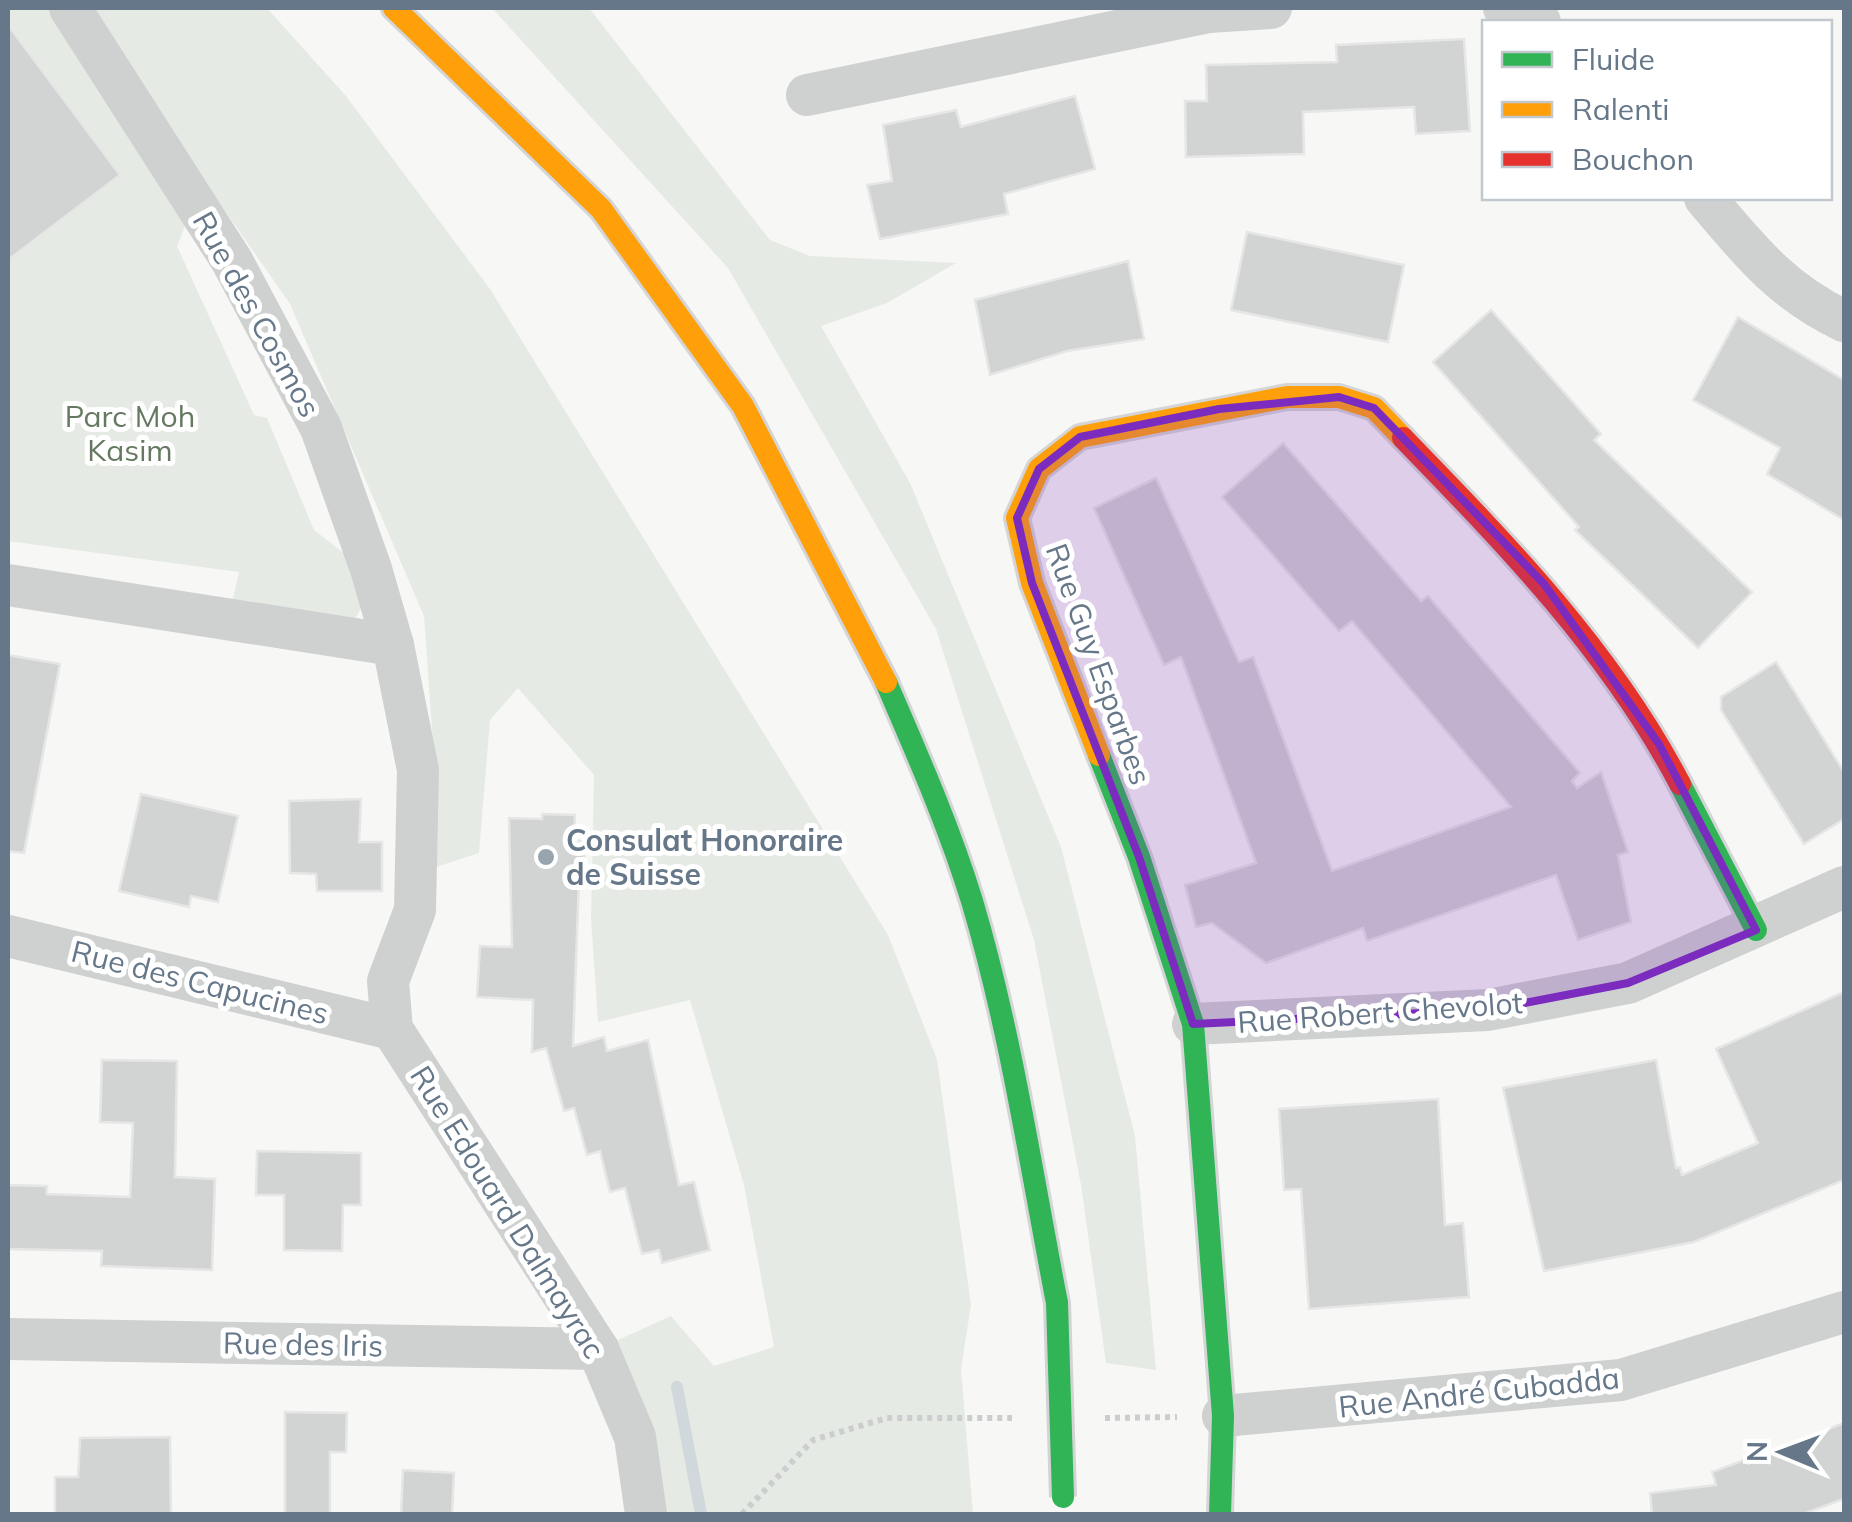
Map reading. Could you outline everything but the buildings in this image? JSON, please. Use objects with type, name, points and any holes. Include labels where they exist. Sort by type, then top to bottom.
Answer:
[{"type":"street","name":"Rue des Cosmos","points":[[70,8],[232,261],[320,428],[394,644],[418,770],[415,910],[388,982],[392,1029]]},
{"type":"street","points":[[394,8],[602,209],[743,406],[872,646],[936,799],[972,902],[1012,1067],[1057,1303],[1063,1506]]},
{"type":"street","points":[[807,96],[1208,12],[1271,8]]},
{"type":"street","points":[[1504,8],[1535,20]]},
{"type":"street","points":[[1707,200],[1757,259],[1802,300],[1844,321]]},
{"type":"street","name":"Rue Guy Esparbes","points":[[1220,1514],[1224,1416],[1193,1024],[1139,857],[1032,583],[1017,518],[1039,469],[1080,436],[1287,397],[1339,397],[1374,408],[1544,584],[1660,744],[1756,930]]},
{"type":"street","points":[[8,584],[394,644]]},
{"type":"street","name":"Rue Robert Chevolot","points":[[1193,1024],[1488,1010],[1628,983],[1756,930],[1844,887]]},
{"type":"street","name":"Rue des Capucines","points":[[8,936],[392,1029]]},
{"type":"street","name":"Rue Edouard Dalmayrac","points":[[392,1029],[598,1349],[634,1436],[646,1514]]},
{"type":"street","name":"Rue André Cubadda","points":[[1224,1416],[1621,1380],[1844,1312]]},
{"type":"street","name":"Rue des Iris","points":[[8,1340],[598,1349]]},
{"type":"path","points":[[742,1514],[813,1440],[887,1418],[1024,1418]]},
{"type":"path","points":[[1102,1418],[1121,1418]]},
{"type":"highlighted area","points":[[1339,397],[1374,408],[1544,584],[1659,744],[1756,930],[1628,983],[1488,1010],[1193,1024],[1139,857],[1032,583],[1017,518],[1039,469],[1080,437],[1219,409]]},
{"type":"green space","name":"Parc Moh Kasim","points":[[8,8],[60,8],[191,211],[177,246],[254,415],[267,418],[314,530],[349,557],[364,603],[355,619],[231,608],[239,572],[8,541]]},
{"type":"green space","points":[[84,8],[267,8],[346,96],[490,289],[888,935],[937,1059],[971,1305],[961,1369],[973,1514],[646,1514],[598,1349],[671,1316],[714,1366],[774,1347],[744,1185],[690,1000],[598,1022],[591,919],[594,775],[518,688],[490,720],[479,853],[433,868],[436,787],[424,616],[290,304]]},
{"type":"green space","points":[[492,8],[589,8],[770,240],[810,256],[956,263],[887,303],[821,326],[910,483],[1061,847],[1135,1136],[1156,1370],[1106,1363],[1081,1185],[1034,940],[936,629],[728,268]]},
{"type":"waterway","points":[[677,1387],[701,1514]]},
{"type":"traffic: fast","points":[[886,682],[953,845],[986,950],[1057,1303]]},
{"type":"traffic: fast","points":[[1099,755],[1139,857],[1193,1024],[1223,1416],[1220,1514]]},
{"type":"traffic: fast","points":[[1680,784],[1756,930]]},
{"type":"traffic: fast","points":[[1057,1303],[1063,1497]]},
{"type":"traffic: slow","points":[[394,8],[601,209],[743,406],[886,682]]},
{"type":"traffic: slow","points":[[1099,755],[1032,583],[1017,518],[1039,469],[1080,437],[1287,397],[1339,397],[1374,408],[1403,438]]},
{"type":"traffic: jam","points":[[1403,438],[1518,559],[1589,644],[1653,736],[1680,784]]},
{"type":"place","name":"Consulat Honoraire de Suisse","points":[[546,857]]}]
